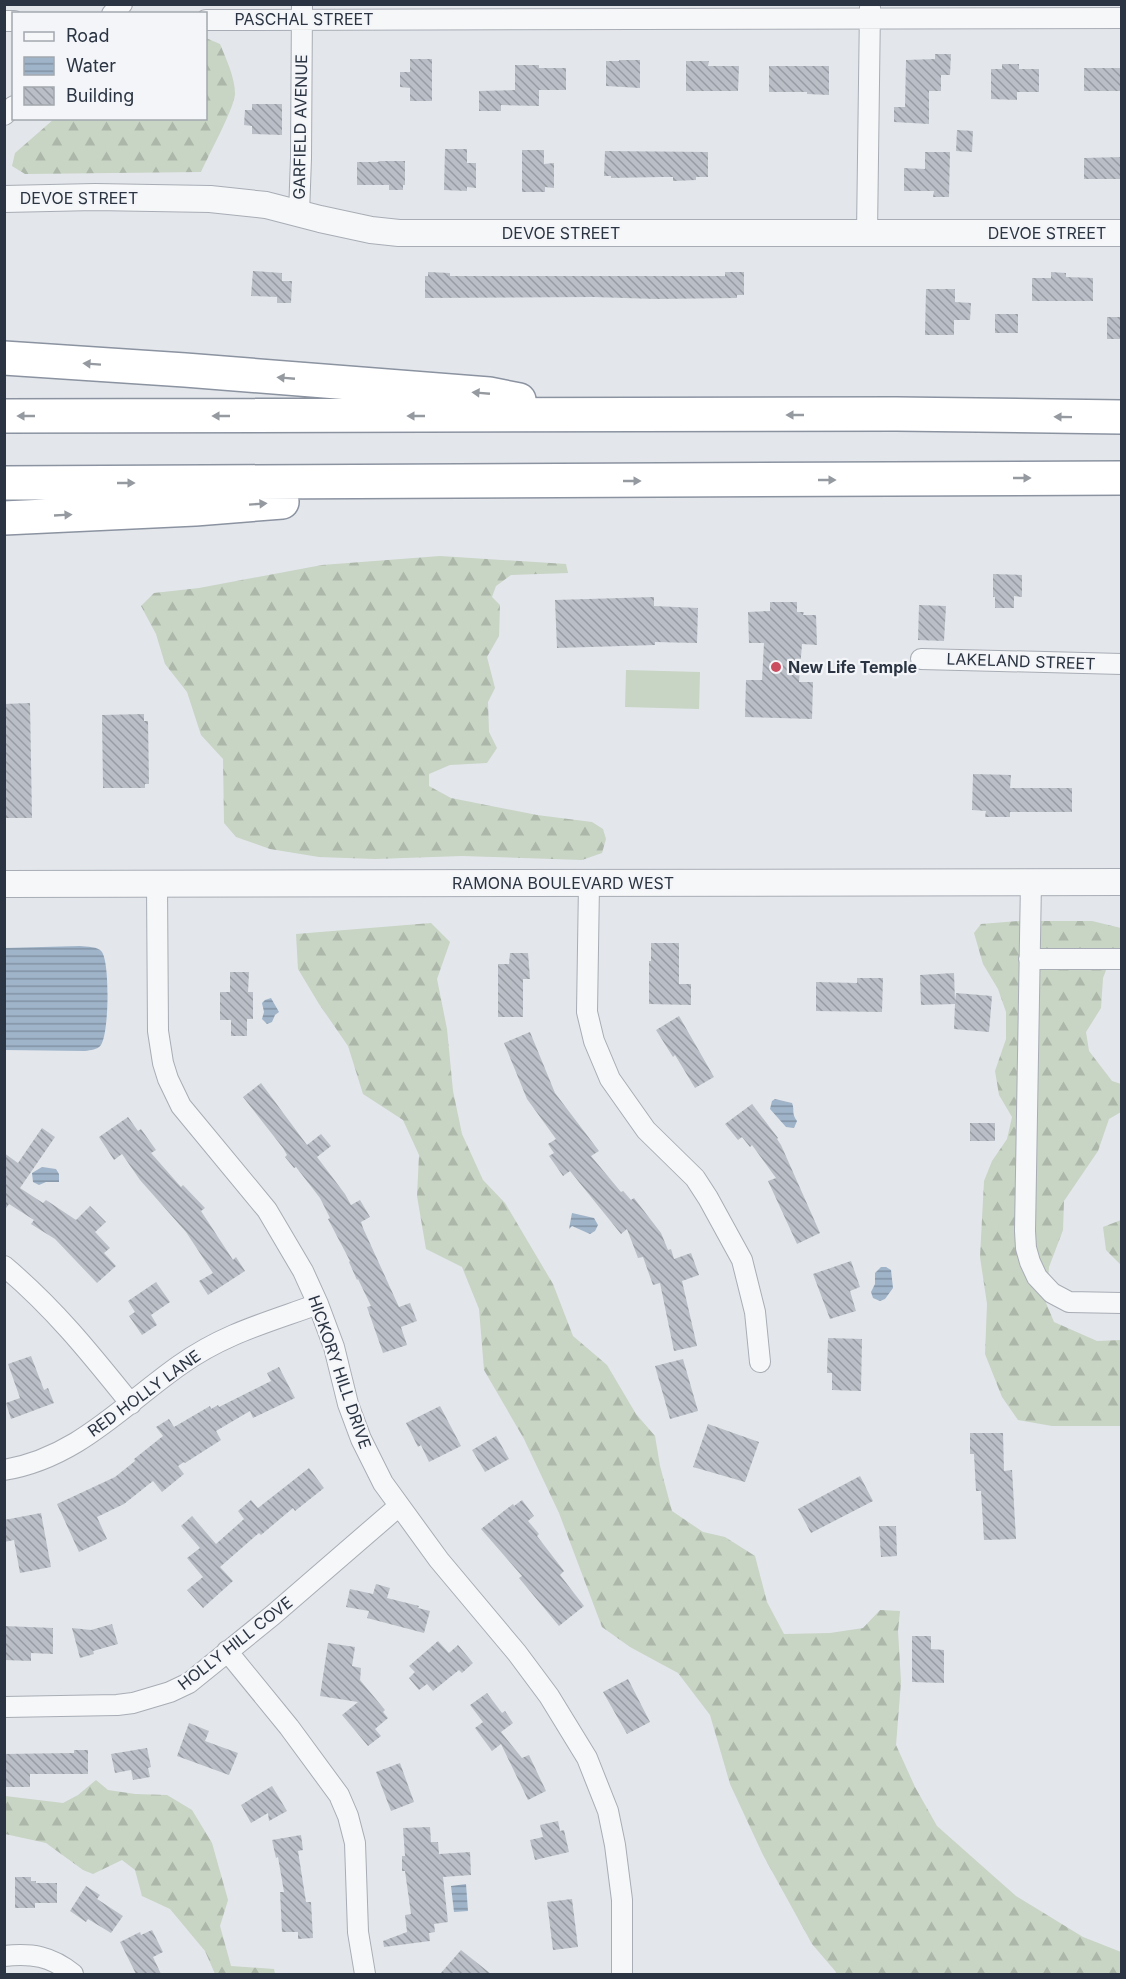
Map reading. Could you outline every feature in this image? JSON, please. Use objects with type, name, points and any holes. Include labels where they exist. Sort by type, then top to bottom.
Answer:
[{"type":"highway","points":[[4,358],[489,394],[600,416]]},
{"type":"highway","points":[[4,416],[896,414],[1122,417]]},
{"type":"highway","points":[[4,483],[1122,478]]},
{"type":"highway","points":[[4,518],[195,509],[574,482]]},
{"type":"street","name":"PASCHAL STREET","points":[[207,20],[302,12],[870,11],[1122,18]]},
{"type":"street","points":[[867,233],[870,11]]},
{"type":"street","name":"GARFIELD AVENUE","points":[[299,214],[302,12]]},
{"type":"street","name":"DEVOE STREET","points":[[4,199],[95,197],[210,199],[266,205],[371,230],[399,233],[1122,233]]},
{"type":"street","name":"LAKELAND STREET","points":[[921,658],[1122,664]]},
{"type":"street","points":[[1031,881],[1025,1231],[1027,1253],[1037,1277],[1052,1293],[1069,1302],[1122,1303]]},
{"type":"street","name":"RAMONA BOULEVARD WEST","points":[[4,884],[1122,882]]},
{"type":"street","name":"HICKORY HILL DRIVE","points":[[157,884],[158,1031],[168,1078],[182,1106],[267,1209],[292,1250],[318,1304],[334,1347],[348,1404],[361,1439],[383,1483],[439,1560],[517,1653],[549,1696],[587,1758],[608,1811],[615,1845],[622,1899],[622,1974]]},
{"type":"street","points":[[589,884],[587,1012],[594,1041],[610,1079],[646,1130],[695,1178],[742,1260],[755,1312],[760,1362]]},
{"type":"street","points":[[1029,959],[1122,959]]},
{"type":"street","points":[[4,1266],[35,1292],[75,1335],[131,1404]]},
{"type":"street","name":"RED HOLLY LANE","points":[[4,1470],[17,1468],[50,1456],[111,1421],[180,1365],[221,1340],[253,1326],[318,1304]]},
{"type":"street","name":"HOLLY HILL COVE","points":[[4,1707],[133,1703],[170,1692],[189,1683],[273,1615],[399,1506]]},
{"type":"street","points":[[227,1651],[289,1727],[339,1796],[348,1816],[355,1843],[358,1932],[365,1974]]},
{"type":"street","points":[[4,1956],[34,1955],[63,1966],[73,1974]]},
{"type":"green space","points":[[207,38],[220,44],[232,75],[235,88],[234,101],[201,172],[25,174],[12,166],[15,153],[53,120],[207,120]]},
{"type":"green space","points":[[440,556],[566,564],[568,573],[511,575],[496,586],[492,597],[500,605],[499,636],[487,657],[495,688],[488,702],[489,732],[497,748],[487,763],[450,765],[429,774],[429,786],[451,798],[537,815],[592,822],[603,829],[606,839],[602,853],[582,860],[462,856],[375,859],[319,857],[270,849],[236,837],[224,823],[223,759],[201,735],[187,692],[165,664],[156,634],[141,606],[154,593],[199,588],[322,565]]},
{"type":"green space","points":[[626,670],[700,672],[699,709],[625,707]]},
{"type":"green space","points":[[1019,921],[1092,921],[1121,928],[1121,948],[1114,949],[1103,978],[1101,1008],[1086,1032],[1089,1051],[1112,1081],[1121,1084],[1121,1112],[1109,1119],[1098,1151],[1064,1201],[1063,1230],[1049,1267],[1046,1303],[1054,1322],[1097,1341],[1121,1340],[1121,1426],[1052,1426],[1018,1420],[1002,1397],[985,1354],[987,1304],[980,1257],[984,1181],[992,1161],[1007,1139],[1012,1117],[999,1095],[995,1071],[1006,1039],[1006,1012],[998,989],[983,964],[974,933],[981,924]]},
{"type":"green space","points":[[431,923],[450,942],[437,979],[447,1029],[453,1091],[462,1134],[483,1180],[505,1203],[553,1284],[573,1336],[607,1365],[636,1414],[655,1436],[672,1511],[703,1532],[725,1537],[755,1556],[767,1602],[784,1634],[830,1633],[863,1628],[880,1610],[900,1611],[898,1631],[901,1682],[896,1745],[915,1787],[937,1826],[1016,1896],[1083,1937],[1121,1952],[1121,1974],[835,1974],[836,1972],[812,1944],[763,1855],[730,1784],[710,1715],[678,1673],[630,1647],[602,1627],[559,1513],[524,1439],[484,1370],[479,1309],[462,1267],[426,1249],[417,1196],[419,1155],[403,1120],[363,1094],[348,1046],[298,969],[296,934]]},
{"type":"green space","points":[[1121,1220],[1121,1265],[1106,1250],[1103,1227]]},
{"type":"green space","points":[[96,1780],[108,1790],[167,1795],[192,1810],[212,1843],[228,1900],[220,1926],[231,1966],[274,1969],[275,1974],[215,1974],[205,1951],[170,1909],[142,1896],[135,1870],[122,1860],[93,1874],[83,1870],[46,1843],[5,1834],[5,1796],[63,1803],[78,1795]]},
{"type":"water","points":[[80,946],[98,949],[105,959],[107,1013],[101,1045],[96,1049],[85,1051],[5,1050],[5,948]]},
{"type":"water","points":[[271,998],[279,1012],[272,1022],[267,1024],[262,1019],[264,1012],[262,1003]]},
{"type":"water","points":[[775,1099],[792,1103],[797,1121],[794,1128],[786,1127],[770,1109]]},
{"type":"water","points":[[42,1167],[56,1169],[59,1182],[46,1182],[39,1185],[33,1182],[32,1173]]},
{"type":"water","points":[[572,1213],[594,1218],[598,1225],[595,1231],[590,1234],[572,1226],[569,1229]]},
{"type":"water","points":[[881,1267],[891,1270],[893,1288],[885,1299],[880,1301],[873,1298],[871,1292],[875,1284],[875,1273]]},
{"type":"water","points":[[466,1884],[468,1911],[454,1912],[451,1886]]},
{"type":"building","points":[[935,54],[951,54],[950,75],[941,75],[941,91],[929,91],[929,124],[894,122],[894,107],[905,107],[906,60],[935,59]]},
{"type":"building","points":[[410,59],[432,59],[432,101],[410,101],[410,88],[400,87],[400,72],[410,72]]},
{"type":"building","points":[[640,60],[640,88],[606,86],[606,61]]},
{"type":"building","points":[[686,61],[709,61],[708,66],[739,66],[738,91],[686,91]]},
{"type":"building","points":[[1002,64],[1019,64],[1019,69],[1039,69],[1039,92],[1017,92],[1017,100],[991,99],[991,69],[1002,69]]},
{"type":"building","points":[[515,65],[566,68],[566,90],[539,90],[539,106],[501,105],[501,111],[479,111],[479,91],[515,90]]},
{"type":"building","points":[[769,66],[829,66],[829,95],[807,94],[807,92],[769,92]]},
{"type":"building","points":[[1084,68],[1122,68],[1122,91],[1084,91]]},
{"type":"building","points":[[252,104],[282,104],[282,135],[252,134],[252,126],[244,125],[245,110],[252,110]]},
{"type":"building","points":[[957,130],[973,131],[972,152],[956,151]]},
{"type":"building","points":[[445,149],[467,149],[467,163],[476,163],[476,188],[467,187],[467,191],[444,190]]},
{"type":"building","points":[[522,150],[544,150],[544,164],[554,163],[554,188],[545,187],[545,192],[522,192]]},
{"type":"building","points":[[605,151],[708,152],[708,177],[673,181],[673,177],[611,178],[611,176],[604,176]]},
{"type":"building","points":[[925,152],[950,152],[949,197],[933,197],[934,191],[904,191],[904,168],[925,169]]},
{"type":"building","points":[[1122,157],[1122,179],[1084,179],[1084,158]]},
{"type":"building","points":[[405,161],[403,190],[389,190],[389,185],[357,185],[357,162]]},
{"type":"building","points":[[253,271],[282,273],[282,281],[292,281],[291,303],[277,303],[277,297],[251,296]]},
{"type":"building","points":[[428,272],[450,273],[450,276],[725,276],[725,272],[744,272],[744,295],[737,295],[737,298],[656,299],[425,298],[425,276],[428,276]]},
{"type":"building","points":[[1051,272],[1066,273],[1066,277],[1093,278],[1093,301],[1032,301],[1032,278],[1051,278]]},
{"type":"building","points":[[926,289],[955,289],[955,302],[971,303],[970,320],[954,320],[954,335],[925,335]]},
{"type":"building","points":[[995,314],[1018,314],[1018,333],[995,333]]},
{"type":"building","points":[[1107,317],[1122,317],[1122,339],[1107,339]]},
{"type":"building","points":[[993,574],[1022,575],[1022,597],[1014,596],[1014,608],[995,608]]},
{"type":"building","points":[[654,597],[654,606],[698,608],[697,643],[655,642],[655,645],[557,648],[555,600]]},
{"type":"building","points":[[770,602],[797,602],[797,612],[804,612],[803,615],[816,615],[817,645],[802,644],[799,682],[813,682],[812,719],[745,717],[746,680],[762,680],[764,643],[749,643],[748,612],[770,611]]},
{"type":"building","points":[[919,605],[946,606],[944,641],[918,640]]},
{"type":"building","points":[[30,703],[32,818],[4,818],[4,704]]},
{"type":"building","points":[[144,714],[144,721],[148,721],[149,784],[145,784],[145,788],[103,788],[102,715]]},
{"type":"building","points":[[973,774],[1011,775],[1010,788],[1072,788],[1072,812],[1010,812],[1010,817],[985,817],[986,811],[972,810]]},
{"type":"building","points":[[651,943],[679,943],[679,984],[691,984],[691,1005],[649,1004]]},
{"type":"building","points":[[510,953],[528,953],[530,979],[523,979],[523,1017],[498,1017],[498,964],[509,964]]},
{"type":"building","points":[[230,972],[249,972],[248,992],[253,992],[253,1019],[247,1019],[247,1036],[231,1036],[231,1020],[220,1020],[220,992],[230,992]]},
{"type":"building","points":[[954,973],[955,1002],[956,993],[992,996],[989,1032],[954,1029],[955,1004],[921,1005],[920,975]]},
{"type":"building","points":[[857,978],[883,978],[882,1012],[816,1011],[816,982],[857,983]]},
{"type":"building","points":[[679,1016],[714,1077],[695,1088],[675,1055],[673,1057],[656,1030]]},
{"type":"building","points":[[530,1032],[555,1093],[599,1151],[591,1156],[621,1192],[623,1191],[631,1200],[634,1198],[661,1233],[674,1259],[691,1253],[699,1275],[682,1281],[697,1346],[674,1351],[660,1283],[653,1285],[643,1257],[638,1258],[627,1229],[621,1234],[570,1171],[563,1176],[549,1156],[554,1153],[548,1144],[556,1139],[527,1099],[504,1043]]},
{"type":"building","points":[[261,1083],[307,1145],[321,1134],[331,1146],[317,1157],[351,1205],[360,1200],[370,1217],[361,1222],[363,1228],[399,1307],[410,1303],[417,1321],[401,1327],[407,1345],[383,1353],[367,1307],[371,1306],[320,1198],[296,1167],[294,1168],[285,1157],[287,1155],[283,1148],[243,1097]]},
{"type":"building","points":[[752,1104],[778,1138],[820,1233],[797,1244],[768,1181],[776,1178],[752,1145],[750,1147],[742,1137],[738,1140],[725,1124]]},
{"type":"building","points":[[128,1117],[138,1131],[141,1129],[156,1150],[151,1153],[181,1187],[183,1185],[205,1208],[201,1211],[233,1260],[236,1257],[245,1271],[208,1295],[199,1281],[213,1273],[186,1232],[140,1180],[122,1154],[114,1160],[99,1137]]},
{"type":"building","points":[[970,1123],[995,1123],[995,1141],[970,1141]]},
{"type":"building","points":[[42,1128],[55,1137],[20,1188],[43,1203],[46,1200],[76,1220],[90,1206],[106,1222],[95,1232],[110,1248],[104,1253],[116,1266],[97,1283],[55,1239],[31,1224],[34,1220],[9,1204],[4,1211],[4,1153],[18,1163]]},
{"type":"building","points":[[851,1261],[860,1287],[850,1291],[856,1311],[830,1319],[813,1274]]},
{"type":"building","points":[[156,1282],[170,1302],[151,1315],[157,1325],[142,1335],[129,1316],[135,1312],[128,1301]]},
{"type":"building","points":[[828,1338],[862,1339],[861,1391],[832,1390],[832,1373],[827,1373]]},
{"type":"building","points":[[31,1356],[44,1390],[48,1388],[54,1403],[11,1419],[6,1403],[20,1398],[8,1364]]},
{"type":"building","points":[[683,1359],[698,1411],[670,1419],[655,1366]]},
{"type":"building","points":[[279,1367],[295,1398],[253,1418],[250,1411],[216,1431],[221,1440],[178,1466],[184,1474],[162,1492],[153,1481],[124,1504],[97,1517],[107,1539],[79,1552],[57,1504],[115,1477],[163,1436],[156,1427],[169,1419],[174,1427],[210,1406],[211,1409],[218,1405],[219,1407],[271,1381],[267,1373]]},
{"type":"building","points":[[440,1406],[461,1446],[429,1462],[421,1445],[418,1447],[406,1423]]},
{"type":"building","points":[[708,1424],[759,1442],[745,1482],[693,1467]]},
{"type":"building","points":[[970,1433],[1003,1433],[1004,1471],[1012,1470],[1016,1539],[984,1540],[981,1491],[976,1491],[974,1454],[970,1454]]},
{"type":"building","points":[[496,1436],[509,1459],[485,1472],[472,1450]]},
{"type":"building","points":[[309,1468],[324,1488],[295,1511],[293,1508],[261,1535],[259,1533],[220,1567],[233,1581],[203,1608],[187,1590],[203,1577],[187,1558],[200,1548],[181,1526],[192,1516],[216,1544],[244,1519],[238,1511],[251,1500],[258,1508]]},
{"type":"building","points":[[860,1476],[873,1501],[811,1533],[798,1509]]},
{"type":"building","points":[[522,1500],[534,1516],[528,1521],[564,1571],[560,1575],[584,1606],[559,1626],[519,1578],[522,1576],[481,1529],[513,1504],[514,1506]]},
{"type":"building","points":[[41,1513],[51,1567],[20,1573],[14,1540],[4,1542],[4,1520]]},
{"type":"building","points":[[879,1526],[896,1526],[897,1556],[881,1557]]},
{"type":"building","points":[[376,1584],[390,1588],[387,1598],[430,1611],[424,1633],[367,1618],[369,1611],[346,1607],[350,1589],[373,1594]]},
{"type":"building","points":[[112,1624],[118,1644],[93,1651],[94,1654],[80,1658],[72,1628],[91,1630]]},
{"type":"building","points":[[4,1626],[53,1628],[53,1654],[31,1653],[31,1661],[4,1660]]},
{"type":"building","points":[[912,1636],[931,1636],[931,1649],[944,1650],[944,1683],[912,1682]]},
{"type":"building","points":[[438,1641],[449,1653],[458,1645],[473,1663],[462,1673],[459,1670],[433,1691],[427,1684],[419,1690],[409,1678],[415,1672],[409,1666]]},
{"type":"building","points":[[328,1643],[355,1647],[352,1666],[361,1668],[360,1680],[385,1710],[383,1712],[388,1718],[375,1729],[381,1736],[368,1746],[342,1715],[358,1702],[320,1696]]},
{"type":"building","points":[[628,1679],[650,1722],[627,1734],[603,1692]]},
{"type":"building","points":[[487,1693],[502,1713],[505,1711],[513,1723],[501,1732],[522,1758],[529,1755],[546,1791],[528,1800],[501,1744],[492,1751],[475,1728],[483,1722],[470,1705]]},
{"type":"building","points":[[189,1723],[209,1731],[205,1741],[238,1753],[229,1775],[177,1756]]},
{"type":"building","points":[[147,1748],[151,1767],[148,1768],[150,1777],[133,1780],[131,1770],[115,1773],[111,1754]]},
{"type":"building","points":[[74,1750],[88,1750],[88,1774],[30,1774],[30,1787],[4,1787],[4,1754],[74,1753]]},
{"type":"building","points":[[400,1763],[414,1802],[391,1811],[376,1772]]},
{"type":"building","points":[[272,1786],[287,1811],[269,1821],[268,1813],[251,1823],[241,1805]]},
{"type":"building","points":[[558,1821],[560,1831],[564,1830],[569,1852],[535,1860],[530,1840],[543,1837],[540,1825]]},
{"type":"building","points":[[430,1827],[431,1842],[438,1842],[439,1854],[470,1852],[471,1875],[443,1877],[448,1922],[434,1924],[435,1932],[429,1933],[430,1941],[384,1947],[383,1941],[407,1932],[405,1915],[411,1914],[405,1871],[402,1871],[402,1856],[405,1856],[403,1828]]},
{"type":"building","points":[[301,1835],[303,1850],[298,1851],[306,1902],[311,1902],[313,1938],[298,1939],[298,1932],[282,1932],[280,1892],[284,1892],[278,1857],[276,1858],[272,1840]]},
{"type":"building","points":[[15,1877],[31,1877],[31,1881],[36,1881],[36,1883],[57,1883],[57,1903],[35,1903],[35,1908],[15,1908]]},
{"type":"building","points":[[86,1886],[100,1895],[97,1899],[123,1916],[111,1933],[88,1919],[86,1922],[70,1911]]},
{"type":"building","points":[[572,1899],[578,1947],[553,1950],[547,1902]]},
{"type":"building","points":[[152,1930],[163,1952],[153,1957],[161,1974],[136,1974],[120,1942],[140,1932],[141,1935]]},
{"type":"building","points":[[461,1950],[491,1974],[440,1974]]},
{"type":"place","name":"New Life Temple","points":[[776,667]]}]
